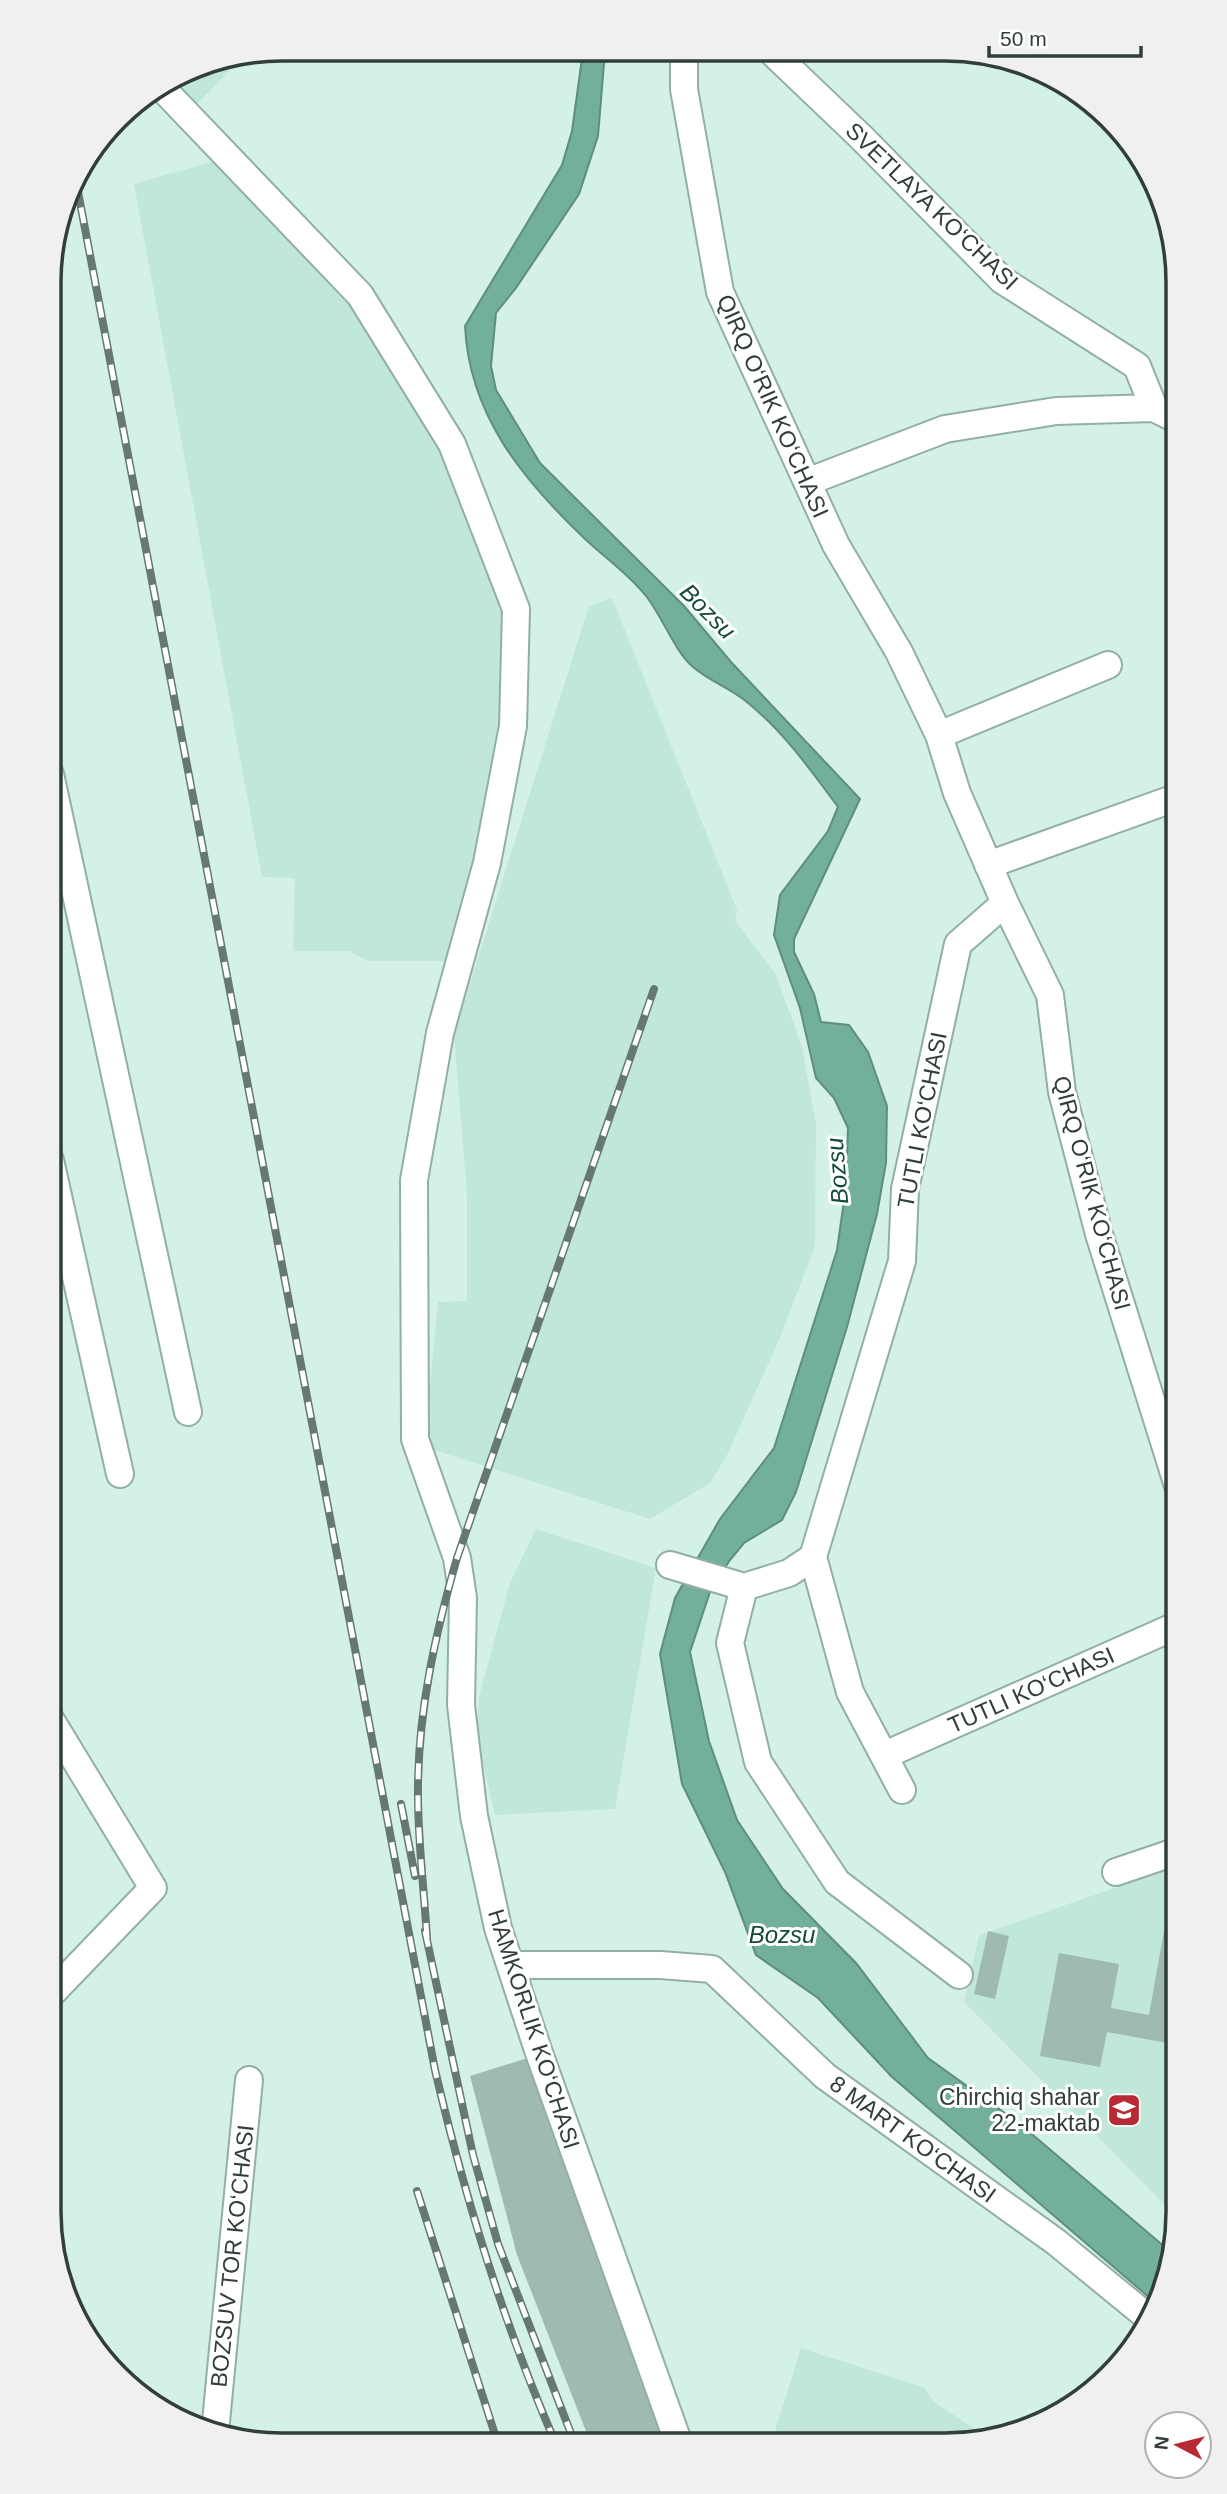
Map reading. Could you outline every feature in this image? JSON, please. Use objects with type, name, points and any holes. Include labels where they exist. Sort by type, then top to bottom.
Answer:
[{"type":"street","name":"QIRQ O‘RIK KO‘CHASI","points":[[684,61],[684,89],[720,292],[836,545],[900,652],[939,735],[957,793],[988,865],[1051,995],[1065,1105],[1099,1234],[1165,1446]]},
{"type":"street","name":"SVETLAYA KO‘CHASI","points":[[781,61],[861,137],[1002,280],[1137,366],[1154,408]]},
{"type":"street","name":"HAMKORLIK KO‘CHASI","points":[[167,94],[360,295],[452,444],[516,609],[513,726],[487,863],[440,1033],[414,1180],[415,1439],[457,1558],[463,1598],[461,1704],[474,1816],[498,1928],[538,2050],[675,2433]]},
{"type":"street","points":[[807,482],[945,429],[1056,411],[1154,408],[1166,414]]},
{"type":"street","points":[[939,735],[1108,665]]},
{"type":"street","points":[[988,865],[1166,801]]},
{"type":"street","points":[[62,828],[188,1412]]},
{"type":"street","name":"TUTLI KO‘CHASI","points":[[813,1557],[902,1261],[905,1189],[958,944],[1005,903]]},
{"type":"street","points":[[62,1212],[120,1474]]},
{"type":"street","points":[[670,1565],[744,1587],[789,1573],[813,1557],[850,1692],[902,1790]]},
{"type":"street","points":[[744,1587],[730,1643],[758,1762],[836,1882],[958,1975]]},
{"type":"street","name":"TUTLI KO‘CHASI","points":[[885,1755],[1165,1631]]},
{"type":"street","points":[[61,1736],[153,1888],[61,1983]]},
{"type":"street","points":[[1116,1872],[1165,1855]]},
{"type":"street","name":"8 MART KO‘CHASI","points":[[511,1965],[660,1965],[712,1969],[825,2076],[1056,2242],[1141,2312]]},
{"type":"street","name":"BOZSUV TOR KO‘CHASI","points":[[216,2422],[249,2080]]},
{"type":"shaded area","points":[[233,67],[194,107],[179,87],[211,73]]},
{"type":"shaded area","points":[[225,158],[354,299],[453,475],[499,587],[509,638],[503,734],[452,961],[368,961],[349,951],[293,951],[295,878],[262,877],[134,184]]},
{"type":"shaded area","points":[[612,598],[737,910],[735,921],[776,975],[802,1047],[816,1124],[815,1246],[779,1340],[727,1455],[710,1483],[650,1519],[431,1449],[425,1435],[438,1302],[467,1301],[467,1195],[454,1034],[589,606]]},
{"type":"shaded area","points":[[536,1529],[656,1568],[615,1809],[495,1815],[477,1737],[479,1697],[510,1583]]},
{"type":"shaded area","name":"Chirchiq shahar 22-maktab","points":[[1165,1870],[1165,2205],[964,2002],[979,1935]]},
{"type":"shaded area","points":[[801,2348],[925,2388],[933,2401],[976,2430],[945,2433],[774,2433]]},
{"type":"water","name":"Bozsu","points":[[582,61],[604,61],[598,136],[579,194],[516,288],[496,313],[491,366],[496,390],[540,463],[684,606],[731,662],[860,799],[794,939],[794,952],[814,994],[821,1022],[849,1025],[868,1052],[887,1106],[886,1163],[877,1214],[847,1327],[796,1492],[782,1520],[744,1543],[730,1560],[711,1589],[690,1652],[709,1741],[737,1820],[783,1889],[856,1963],[928,2058],[1020,2124],[1163,2245],[1149,2297],[892,2077],[818,1998],[756,1955],[725,1872],[682,1784],[660,1654],[675,1598],[720,1519],[774,1448],[837,1250],[846,1187],[848,1128],[834,1098],[816,1078],[800,1008],[774,935],[780,895],[828,831],[838,807],[794,750],[757,710],[705,676],[686,660],[652,604],[624,573],[561,516],[540,492],[520,468],[488,416],[469,358],[465,326],[562,165],[572,131]]},
{"type":"building","points":[[1165,1924],[1165,2043],[1107,2032],[1100,2067],[1040,2056],[1059,1953],[1119,1964],[1111,2008],[1149,2015]]},
{"type":"building","points":[[988,1931],[1009,1936],[995,1999],[974,1994]]},
{"type":"building","points":[[528,2058],[666,2433],[587,2433],[517,2255],[470,2076]]},
{"type":"railway","points":[[79,196],[435,2070],[487,2260],[519,2353],[551,2433]]},
{"type":"railway","points":[[427,1939],[419,1822],[419,1755],[425,1698],[442,1613],[457,1558],[654,989]]},
{"type":"railway","points":[[401,1804],[415,1876]]},
{"type":"railway","points":[[425,1931],[473,2155],[498,2244],[571,2433]]},
{"type":"railway","points":[[417,2191],[494,2433]]},
{"type":"place","name":"Chirchiq shahar 22-maktab","points":[[1124,2110]]}]
